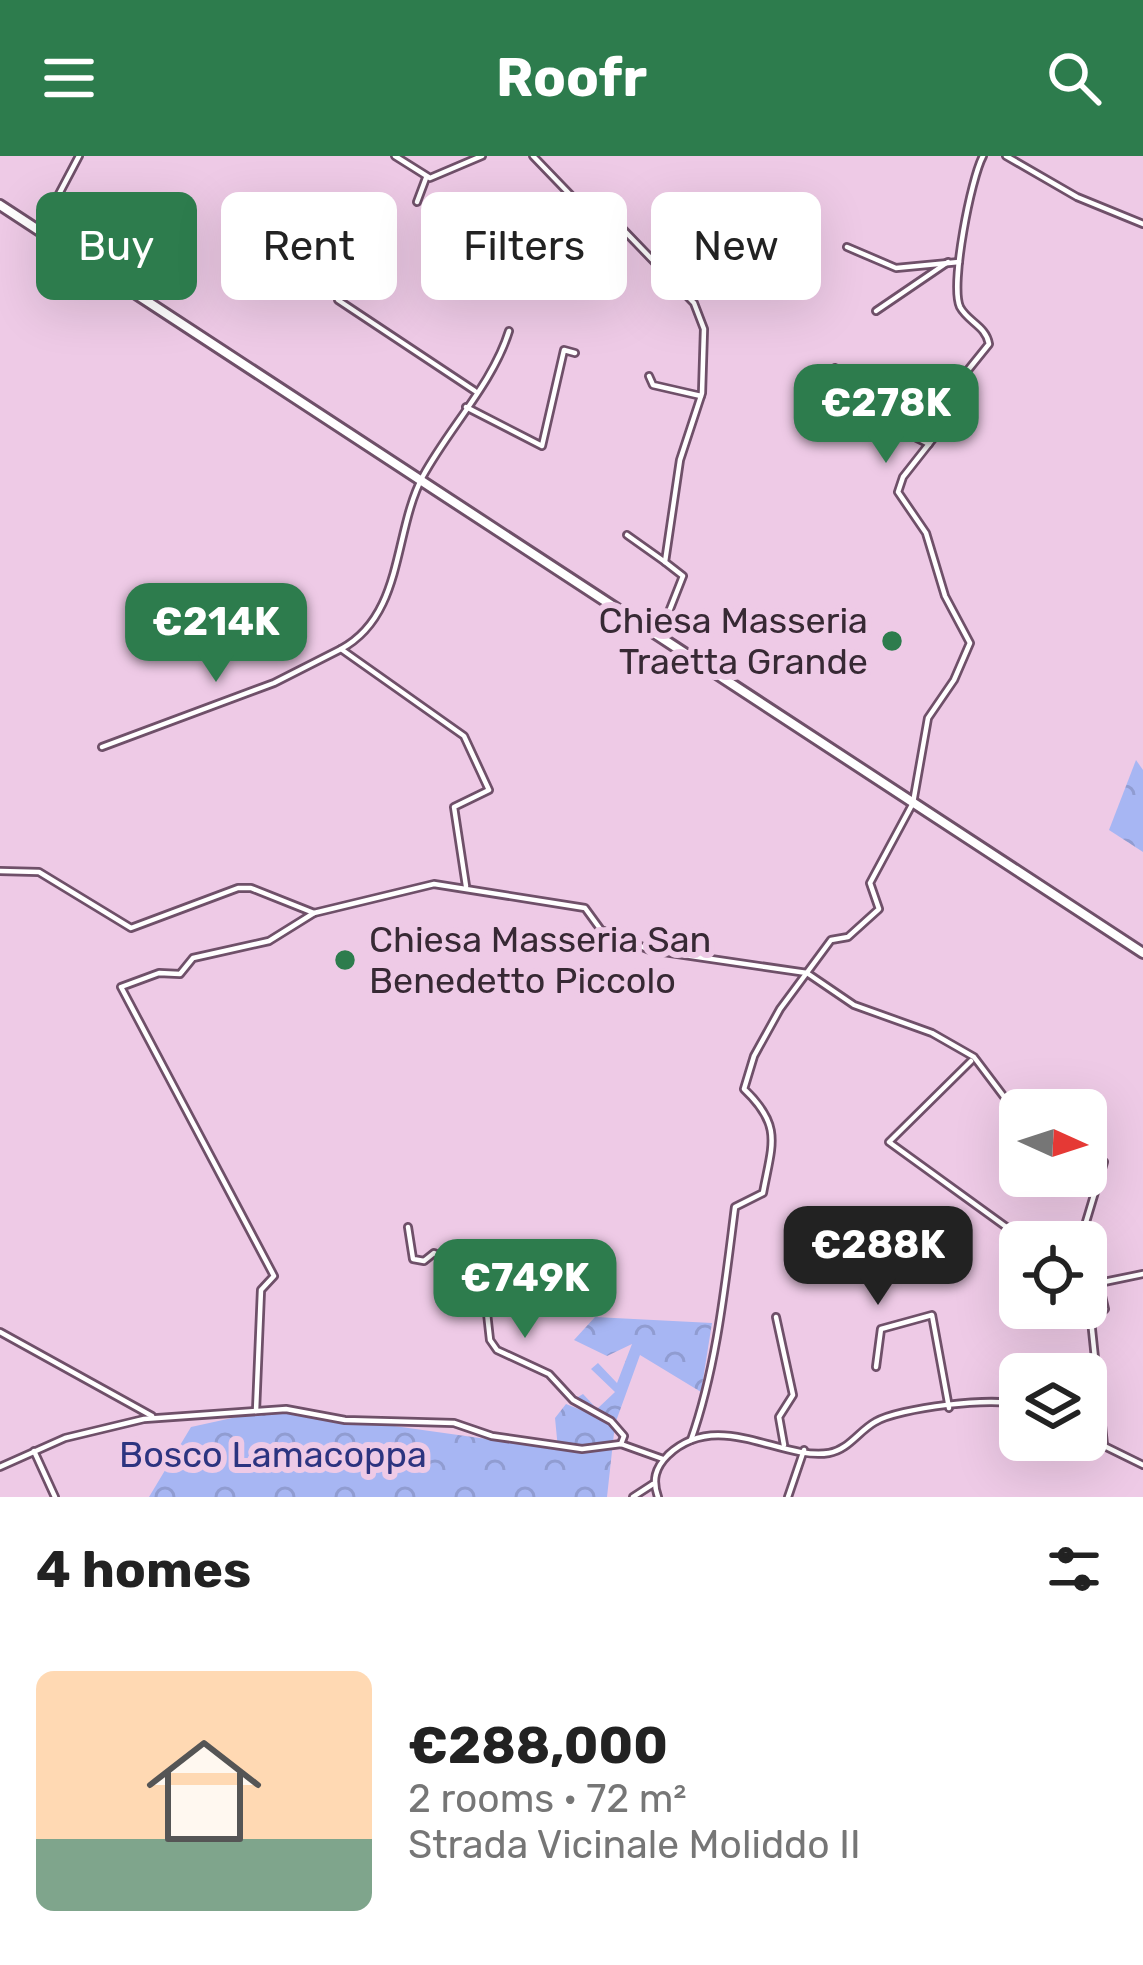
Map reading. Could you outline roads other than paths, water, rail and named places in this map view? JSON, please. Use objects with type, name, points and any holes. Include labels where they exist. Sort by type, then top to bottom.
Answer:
[{"type":"main road","points":[[0,205],[36,228]]},
{"type":"main road","points":[[146,300],[1143,953]]},
{"type":"street","points":[[61,192],[80,156]]},
{"type":"street","points":[[395,156],[426,178]]},
{"type":"street","points":[[417,202],[426,178],[482,156]]},
{"type":"street","points":[[533,156],[585,210],[615,220],[651,257]]},
{"type":"street","points":[[691,1440],[708,1388],[735,1207],[763,1193],[774,1145],[763,1108],[746,1094],[744,1084],[781,1009],[831,940],[848,938],[879,909],[870,883],[914,803],[928,718],[954,680],[970,643],[944,596],[926,533],[898,492],[956,405],[960,380],[989,340],[958,302],[958,262],[983,156]]},
{"type":"street","points":[[1006,156],[1077,197],[1143,224]]},
{"type":"street","points":[[847,247],[896,268],[958,262]]},
{"type":"street","points":[[875,311],[948,262]]},
{"type":"street","points":[[338,300],[475,391]]},
{"type":"street","points":[[665,562],[680,460],[701,396],[704,329],[691,300]]},
{"type":"street","points":[[102,747],[234,700],[363,636],[380,611],[420,481],[509,331]]},
{"type":"street","points":[[466,407],[542,446],[564,350],[575,352]]},
{"type":"street","points":[[835,368],[869,414],[929,444]]},
{"type":"street","points":[[649,376],[652,385],[701,396]]},
{"type":"street","points":[[627,535],[683,576],[659,637]]},
{"type":"street","points":[[341,649],[464,736],[489,790],[454,807],[466,886]]},
{"type":"street","points":[[0,871],[39,872],[131,928],[238,888],[251,888],[314,913]]},
{"type":"street","points":[[256,1412],[261,1289],[274,1276],[122,987],[159,973],[180,974],[190,960],[216,950],[269,941],[314,913],[434,884],[466,886],[585,908],[605,933],[668,955],[807,973],[854,1005],[932,1033],[974,1058],[999,1091]]},
{"type":"street","points":[[970,1061],[889,1142],[999,1222]]},
{"type":"street","points":[[408,1227],[413,1259],[424,1262],[434,1253],[483,1277],[490,1340],[497,1351],[549,1374],[573,1400],[615,1424],[624,1436],[621,1444]]},
{"type":"street","points":[[1107,1281],[1143,1274]]},
{"type":"street","points":[[876,1367],[881,1329],[932,1315],[949,1408]]},
{"type":"street","points":[[776,1317],[793,1395],[779,1417],[784,1445]]},
{"type":"street","points":[[0,1332],[144,1416],[158,1419],[256,1412],[454,1423],[492,1436],[582,1449],[621,1444],[663,1459]]},
{"type":"street","points":[[633,1497],[653,1484],[663,1459],[691,1440],[744,1437],[833,1452],[877,1420],[999,1399]]},
{"type":"street","points":[[0,1467],[87,1431],[144,1416]]},
{"type":"street","points":[[1107,1446],[1143,1465]]},
{"type":"street","points":[[788,1497],[804,1450]]},
{"type":"street","points":[[34,1451],[55,1497]]},
{"type":"street","points":[[653,1484],[658,1497]]},
{"type":"place","name":"Chiesa Masseria Traetta Grande","points":[[892,641]]},
{"type":"place","name":"Chiesa Masseria San Benedetto Piccolo","points":[[345,960]]},
{"type":"park label","name":"Bosco Lamacoppa","points":[[273,1454]]}]
